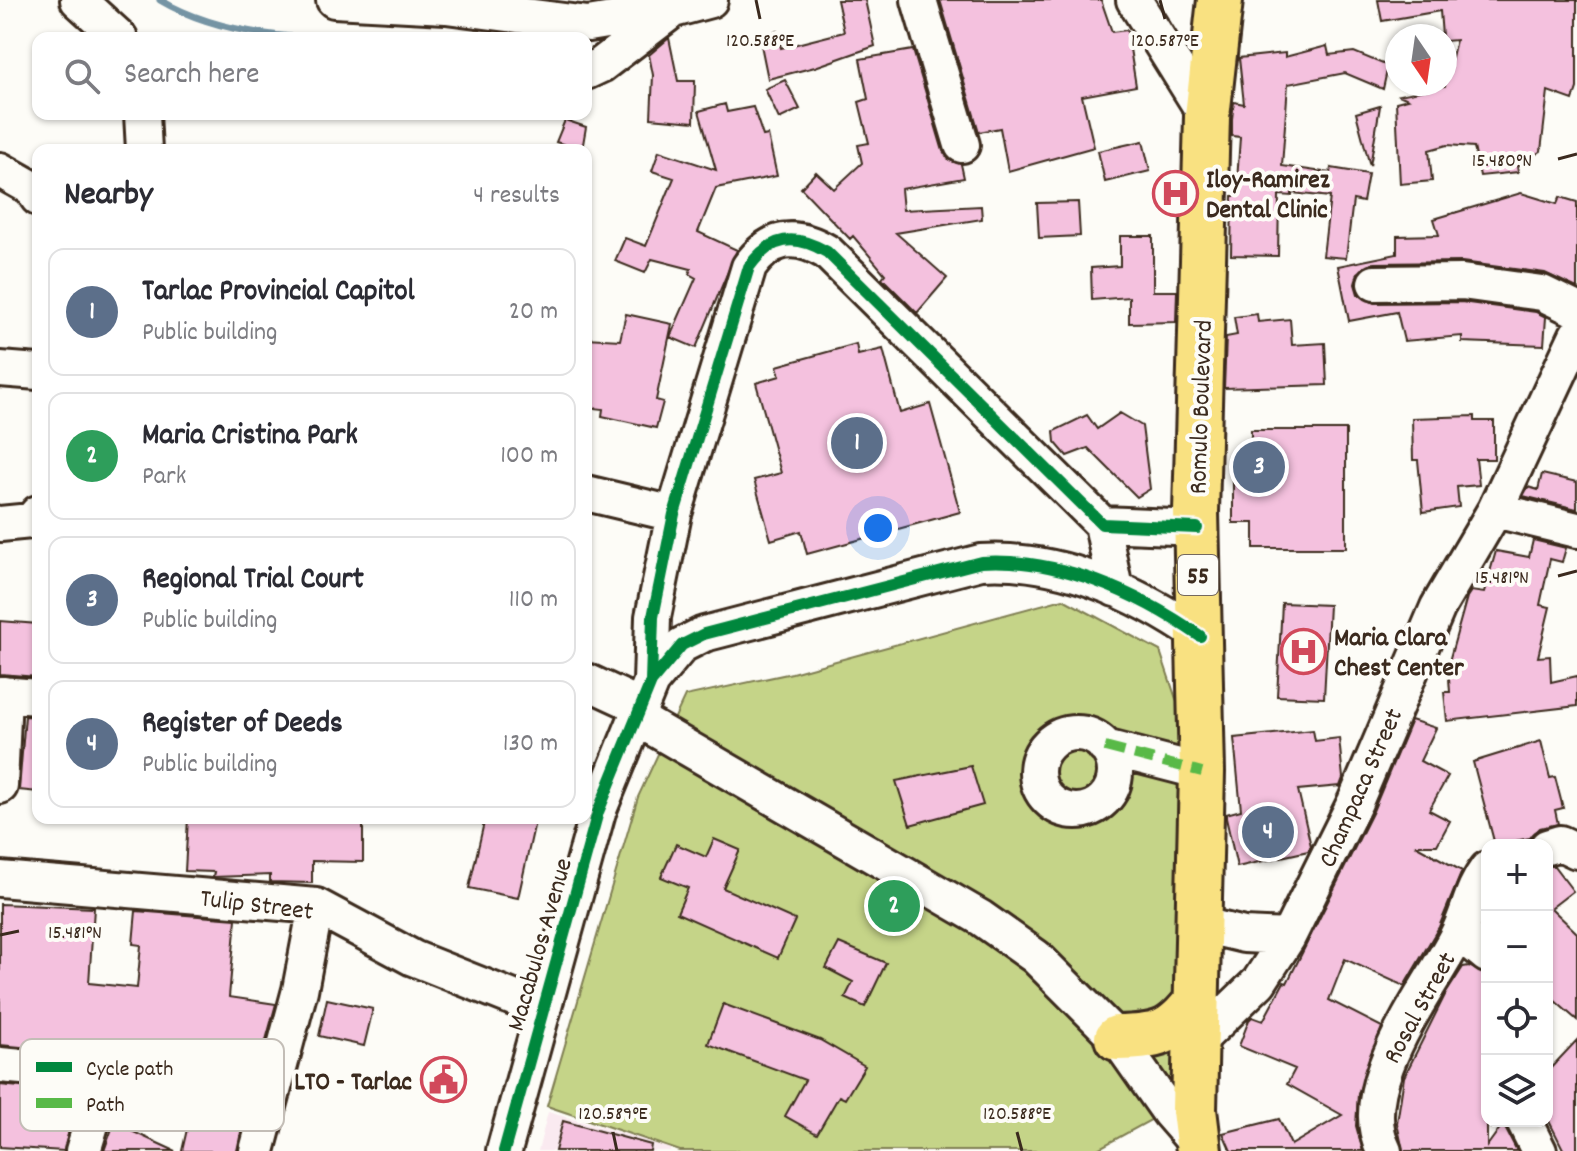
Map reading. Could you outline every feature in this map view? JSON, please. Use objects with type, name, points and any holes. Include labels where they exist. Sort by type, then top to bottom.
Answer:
[{"type":"highway","name":"Romulo Boulevard","points":[[1198,1147],[1194,1045],[1202,772],[1197,528],[1207,117],[1220,0]]},
{"type":"highway","points":[[1117,1038],[1150,1037],[1178,1026],[1196,1002]]},
{"type":"street","points":[[78,0],[113,32]]},
{"type":"street","points":[[334,0],[412,2],[588,24],[673,10],[710,0]]},
{"type":"street","points":[[919,0],[962,145]]},
{"type":"street","points":[[1134,0],[1207,117]]},
{"type":"street","points":[[592,69],[673,10]]},
{"type":"street","points":[[142,120],[144,144]]},
{"type":"street","points":[[0,170],[32,188]]},
{"type":"street","points":[[642,702],[653,617],[674,514],[749,267],[760,252],[791,237],[808,241],[827,252],[1102,524],[1115,589]]},
{"type":"street","points":[[1375,283],[1462,282],[1542,293],[1577,310]]},
{"type":"street","name":"Champaca Street","points":[[1194,1045],[1259,982],[1288,937],[1355,802],[1438,607],[1495,510],[1577,335]]},
{"type":"street","points":[[0,369],[32,372]]},
{"type":"street","points":[[592,494],[674,514]]},
{"type":"street","points":[[1495,510],[1577,530]]},
{"type":"street","points":[[0,524],[13,526],[32,520]]},
{"type":"street","points":[[1102,524],[1197,528]]},
{"type":"street","points":[[642,702],[682,645],[704,634],[981,562],[1008,560],[1115,589],[1156,606],[1200,636]]},
{"type":"street","points":[[592,683],[642,702],[981,918],[1036,957],[1117,1038],[1169,1112],[1198,1147]]},
{"type":"street","points":[[0,786],[2,694],[32,696]]},
{"type":"street","name":"Macabulos Avenue","points":[[504,1151],[598,812],[642,702]]},
{"type":"street","points":[[1105,747],[1202,772]]},
{"type":"street","name":"Rosal Street","points":[[1384,1151],[1375,1134],[1374,1105],[1382,1072],[1459,932],[1475,885],[1481,877]]},
{"type":"street","name":"Tulip Street","points":[[0,879],[316,906],[413,958],[541,1009]]},
{"type":"street","points":[[284,1049],[300,990],[316,906]]},
{"type":"street","points":[[1198,924],[1244,935],[1288,937]]},
{"type":"street","points":[[1459,932],[1481,950]]},
{"type":"street","points":[[0,1065],[20,1067]]},
{"type":"street","points":[[1527,1127],[1539,1151]]},
{"type":"street","points":[[83,1151],[89,1131]]},
{"type":"street","points":[[257,1151],[262,1131]]},
{"type":"shaded area","points":[[548,1112],[671,1147],[670,1151],[538,1151]]},
{"type":"green space","points":[[1063,599],[1160,651],[1183,720],[1182,1103],[1094,1151],[680,1151],[547,1106],[638,797],[685,696],[792,673]]},
{"type":"building","points":[[837,0],[865,0],[875,46],[768,79],[759,35],[777,31],[781,48],[844,32]]},
{"type":"building","points":[[940,0],[1101,0],[1112,32],[1127,30],[1136,86],[1082,96],[1094,147],[1008,171],[1000,128],[979,132]]},
{"type":"building","points":[[1378,0],[1577,0],[1577,88],[1573,100],[1548,91],[1541,151],[1517,166],[1518,172],[1480,176],[1474,147],[1447,145],[1429,150],[1432,181],[1400,184],[1396,102],[1408,99],[1401,96],[1457,96],[1457,24],[1441,24],[1440,11],[1382,21]]},
{"type":"building","points":[[669,38],[678,81],[695,81],[694,122],[651,118],[653,75],[649,55]]},
{"type":"building","points":[[1327,46],[1329,55],[1354,52],[1385,65],[1383,89],[1345,73],[1288,84],[1282,166],[1330,173],[1331,168],[1368,174],[1363,202],[1353,200],[1346,258],[1323,256],[1330,197],[1292,193],[1292,196],[1279,195],[1278,256],[1231,255],[1232,196],[1236,196],[1240,137],[1232,136],[1232,119],[1234,102],[1244,104],[1239,58],[1285,53],[1285,57]]},
{"type":"building","points":[[913,50],[943,151],[949,160],[961,164],[964,178],[901,189],[903,210],[981,206],[982,219],[896,233],[947,278],[917,313],[882,278],[885,274],[853,236],[850,239],[801,188],[816,172],[834,189],[862,163],[858,145],[869,143],[859,102],[868,99],[860,59]]},
{"type":"building","points":[[785,80],[800,109],[779,119],[765,89]]},
{"type":"building","points":[[725,104],[727,112],[753,107],[763,136],[768,135],[777,176],[716,188],[698,232],[737,250],[696,348],[670,337],[696,278],[689,274],[691,269],[652,259],[645,273],[615,261],[625,238],[646,246],[674,178],[652,171],[659,151],[716,170],[699,111]]},
{"type":"building","points":[[1380,106],[1370,166],[1356,113]]},
{"type":"building","points":[[565,120],[586,127],[583,144],[556,142]]},
{"type":"building","points":[[1143,141],[1150,171],[1105,182],[1098,151]]},
{"type":"building","points":[[1521,193],[1557,204],[1560,197],[1577,202],[1577,288],[1545,273],[1462,262],[1374,263],[1358,273],[1355,284],[1358,294],[1374,303],[1461,302],[1536,312],[1546,317],[1544,345],[1462,342],[1462,336],[1404,341],[1397,312],[1349,321],[1338,266],[1397,254],[1397,236],[1439,235],[1434,219]]},
{"type":"building","points":[[1078,202],[1080,236],[1039,238],[1037,203]]},
{"type":"building","points":[[1120,236],[1153,236],[1153,291],[1177,291],[1176,322],[1129,323],[1129,297],[1092,300],[1091,268],[1120,266]]},
{"type":"building","points":[[626,314],[672,324],[656,400],[663,402],[656,428],[602,416],[603,409],[592,408],[592,338],[620,340]]},
{"type":"building","points":[[1257,314],[1258,322],[1290,319],[1292,345],[1325,343],[1327,385],[1224,388],[1226,337],[1237,335],[1234,317]]},
{"type":"building","points":[[856,344],[858,355],[883,349],[900,413],[930,404],[960,512],[807,554],[801,531],[771,540],[754,480],[781,473],[756,383],[780,376],[777,366]]},
{"type":"building","points":[[1120,413],[1142,426],[1150,489],[1137,497],[1088,448],[1067,456],[1055,442],[1054,431],[1087,415],[1097,429]]},
{"type":"building","points":[[1475,416],[1475,421],[1494,421],[1494,459],[1476,459],[1479,485],[1457,487],[1459,507],[1423,512],[1418,460],[1413,460],[1412,418]]},
{"type":"building","points":[[1251,430],[1346,430],[1346,548],[1254,548],[1254,523],[1233,523],[1233,475],[1251,475]]},
{"type":"building","points":[[1542,474],[1577,482],[1577,509],[1523,496],[1528,487],[1538,490]]},
{"type":"building","points":[[1533,540],[1566,548],[1562,562],[1550,559],[1540,605],[1550,607],[1538,657],[1550,656],[1551,682],[1577,676],[1577,706],[1447,721],[1444,692],[1450,692],[1448,665],[1467,597],[1471,591],[1484,593],[1496,551],[1529,557]]},
{"type":"building","name":"Maria Clara Chest Center","points":[[1282,603],[1329,605],[1324,698],[1277,696]]},
{"type":"building","points":[[0,621],[32,624],[32,677],[0,674]]},
{"type":"building","points":[[25,716],[32,717],[32,791],[19,790]]},
{"type":"building","points":[[1411,720],[1436,728],[1420,761],[1448,776],[1429,810],[1450,821],[1437,845],[1415,845],[1462,871],[1439,927],[1404,986],[1345,959],[1329,1000],[1382,1027],[1358,1094],[1356,1126],[1363,1151],[1231,1151],[1223,1133],[1279,1119],[1291,1145],[1342,1115],[1287,1084],[1295,1069],[1239,1046],[1249,1020],[1252,1017],[1263,1021],[1284,982],[1287,983],[1373,811]]},
{"type":"building","points":[[1313,730],[1315,741],[1339,738],[1343,778],[1340,786],[1298,790],[1311,846],[1308,851],[1237,867],[1226,818],[1226,814],[1241,810],[1234,738]]},
{"type":"building","points":[[1541,741],[1550,778],[1555,777],[1563,808],[1555,810],[1558,824],[1540,828],[1530,838],[1493,839],[1473,762]]},
{"type":"building","points":[[971,766],[983,805],[910,825],[896,781]]},
{"type":"building","points":[[188,824],[363,824],[363,862],[312,861],[312,883],[270,882],[270,875],[213,877],[214,872],[185,871]]},
{"type":"building","points":[[484,824],[535,824],[518,898],[469,888]]},
{"type":"building","points":[[714,839],[740,850],[723,888],[795,920],[778,958],[677,913],[688,888],[661,877],[676,844],[706,857]]},
{"type":"building","points":[[1553,866],[1554,866],[1573,891],[1553,906]]},
{"type":"building","points":[[0,904],[94,908],[89,983],[137,988],[141,945],[133,944],[136,911],[236,919],[229,997],[276,1004],[266,1039],[20,1039],[20,1047],[0,1045]]},
{"type":"building","points":[[1553,910],[1577,933],[1577,1020],[1553,999]]},
{"type":"building","points":[[839,943],[886,963],[865,1007],[845,998],[853,982],[826,968]]},
{"type":"building","points":[[1469,966],[1481,972],[1481,1127],[1487,1127],[1487,1146],[1501,1127],[1505,1127],[1517,1151],[1403,1151],[1397,1123],[1404,1077],[1445,995],[1463,967]]},
{"type":"building","points":[[327,999],[373,1009],[364,1046],[319,1036]]},
{"type":"building","points":[[723,1004],[820,1040],[865,1066],[845,1099],[839,1096],[817,1134],[785,1116],[805,1080],[708,1044]]},
{"type":"building","points":[[1577,1040],[1577,1151],[1564,1151],[1552,1127],[1553,1066]]},
{"type":"building","points":[[0,1085],[20,1087],[20,1131],[69,1131],[64,1151],[0,1147]]},
{"type":"building","points":[[563,1121],[651,1145],[650,1151],[555,1151]]},
{"type":"building","points":[[111,1131],[131,1131],[175,1151],[104,1151]]},
{"type":"building","points":[[187,1131],[241,1131],[237,1151],[182,1151]]},
{"type":"waterway","points":[[160,0],[211,22],[257,32]]},
{"type":"marked path","points":[[1105,747],[1202,772]]},
{"type":"cycle path","points":[[651,682],[653,617],[674,514],[749,267],[766,249],[784,241],[804,242],[827,252],[1102,524],[1197,528]]},
{"type":"cycle path","points":[[504,1151],[598,812],[651,682],[682,645],[704,634],[981,562],[1039,565],[1096,581],[1151,606],[1200,636]]},
{"type":"place","name":"Iloy-Ramirez Dental Clinic","points":[[1175,193]]},
{"type":"place","name":"Tarlac Provincial Capitol","points":[[857,443]]},
{"type":"place","name":"Regional Trial Court","points":[[1259,467]]},
{"type":"place","name":"Maria Clara Chest Center","points":[[1303,651]]},
{"type":"place","name":"Register of Deeds","points":[[1268,832]]},
{"type":"place","name":"Maria Cristina Park","points":[[894,906]]},
{"type":"place","name":"LTO - Tarlac","points":[[443,1080]]}]
